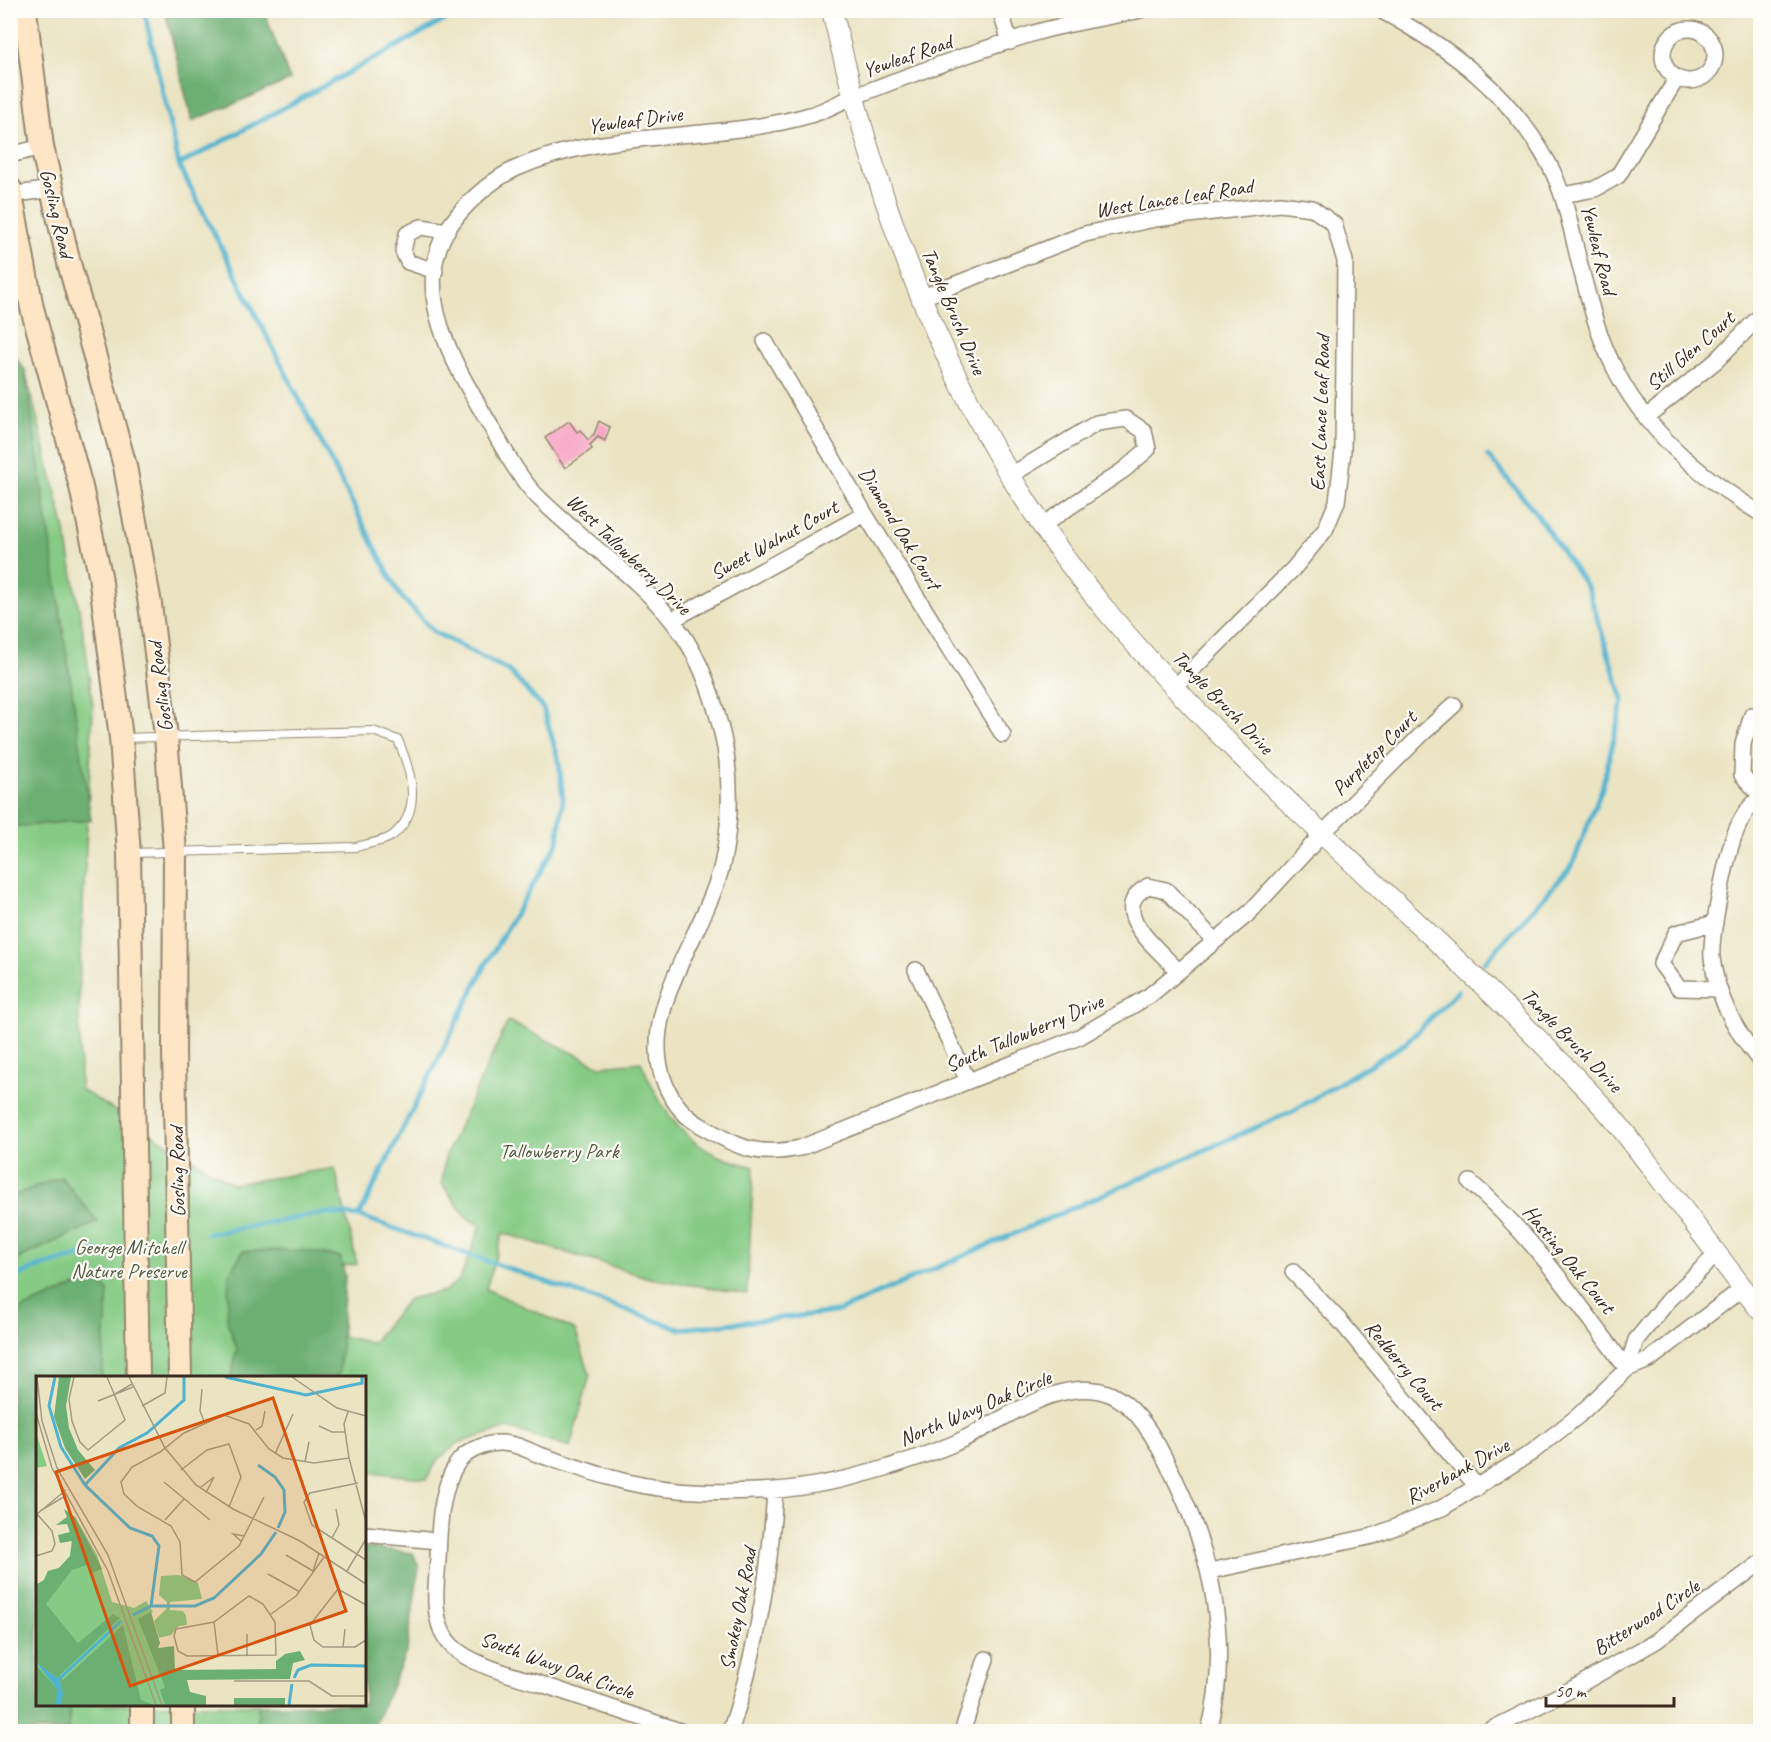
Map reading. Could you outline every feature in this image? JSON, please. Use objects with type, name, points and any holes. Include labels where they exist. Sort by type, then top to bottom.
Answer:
[{"type":"main road","name":"Gosling Road","points":[[25,10],[42,147],[90,343],[125,466],[150,604],[166,736],[175,852],[174,1051],[180,1376]]},
{"type":"main road","name":"Gosling Road","points":[[11,193],[32,308],[81,487],[100,575],[121,738],[129,854],[138,1376]]},
{"type":"main road","points":[[142,1706],[142,1731]]},
{"type":"main road","points":[[183,1706],[183,1731]]},
{"type":"street","name":"Tangle Brush Drive","points":[[832,10],[852,97],[875,175],[920,298],[968,402],[1043,525],[1107,612],[1227,744],[1324,832],[1496,997],[1610,1114],[1761,1310]]},
{"type":"street","points":[[1000,10],[1010,42]]},
{"type":"street","name":"Yewleaf Road","points":[[852,97],[1033,33],[1141,10]]},
{"type":"street","name":"Yewleaf Road","points":[[1380,10],[1423,33],[1480,76],[1528,131],[1563,195],[1601,337],[1612,364],[1646,417],[1671,447],[1694,467],[1761,513]]},
{"type":"street","points":[[1563,195],[1595,189],[1618,176],[1677,78]]},
{"type":"street","name":"Yewleaf Drive","points":[[438,254],[447,231],[486,188],[512,170],[565,152],[812,115],[852,97]]},
{"type":"street","points":[[10,155],[42,147]]},
{"type":"street","points":[[11,193],[52,189]]},
{"type":"street","name":"West Lance Leaf Road","points":[[920,298],[1084,234],[1136,222],[1280,204],[1312,208],[1334,224]]},
{"type":"street","name":"East Lance Leaf Road","points":[[1175,687],[1294,568],[1325,530],[1337,502],[1343,451],[1345,261],[1334,224]]},
{"type":"street","points":[[435,271],[408,262],[403,251],[407,234],[420,227],[447,231]]},
{"type":"street","name":"West Tallowberry Drive","points":[[438,254],[435,271],[435,303],[441,329],[453,357],[509,459],[532,491],[672,620],[698,659],[720,725],[727,759],[728,822],[723,860],[713,898],[674,979],[663,1010],[658,1066],[670,1095],[695,1123],[741,1148],[760,1152],[789,1150]]},
{"type":"street","name":"Still Glen Court","points":[[1646,417],[1716,361],[1761,316]]},
{"type":"street","name":"Diamond Oak Court","points":[[765,341],[865,514],[1003,735]]},
{"type":"street","points":[[1011,475],[1097,423],[1126,419],[1144,431],[1148,449],[1125,469],[1043,525]]},
{"type":"street","name":"Sweet Walnut Court","points":[[672,620],[865,514]]},
{"type":"street","name":"Purpletop Court","points":[[1324,832],[1454,705]]},
{"type":"street","points":[[1752,715],[1743,744],[1742,775],[1761,797],[1743,817],[1734,836],[1715,923],[1712,957],[1719,989],[1733,1024],[1761,1061]]},
{"type":"street","name":"South Tallowberry Drive","points":[[789,1150],[968,1081],[1102,1025],[1149,996],[1249,913],[1324,832]]},
{"type":"street","points":[[1178,971],[1131,919],[1130,902],[1137,892],[1148,886],[1166,890],[1214,940]]},
{"type":"street","points":[[1715,923],[1676,933],[1661,964],[1679,988],[1719,989]]},
{"type":"street","points":[[916,970],[968,1081]]},
{"type":"street","name":"Hasting Oak Court","points":[[1470,1182],[1503,1210],[1577,1301],[1627,1370]]},
{"type":"street","points":[[1627,1370],[1636,1340],[1669,1299],[1718,1253]]},
{"type":"street","name":"Redberry Court","points":[[1293,1272],[1341,1322],[1478,1488]]},
{"type":"street","name":"Riverbank Drive","points":[[1210,1571],[1373,1536],[1442,1508],[1531,1454],[1578,1416],[1627,1370],[1649,1360],[1743,1288]]},
{"type":"street","name":"North Wavy Oak Circle","points":[[438,1541],[447,1488],[457,1463],[464,1455],[483,1446],[507,1443],[572,1466],[641,1485],[691,1491],[774,1491],[823,1484],[889,1467],[953,1444],[1047,1398],[1071,1390],[1098,1390],[1117,1398],[1137,1417],[1158,1445],[1196,1527],[1210,1571]]},
{"type":"street","name":"Smokey Oak Road","points":[[730,1731],[745,1688],[764,1603],[772,1545],[774,1491]]},
{"type":"street","points":[[366,1534],[438,1541]]},
{"type":"street","name":"South Wavy Oak Circle","points":[[438,1541],[436,1614],[451,1645],[492,1667],[683,1731]]},
{"type":"street","name":"Bitterwood Circle","points":[[1486,1731],[1572,1689],[1656,1641],[1761,1563]]},
{"type":"street","points":[[1209,1731],[1216,1696],[1219,1651],[1210,1571]]},
{"type":"street","points":[[962,1731],[986,1659]]},
{"type":"lane","points":[[121,738],[373,731],[398,740],[410,767],[414,790],[407,818],[391,837],[355,847],[129,854]]},
{"type":"green space","points":[[165,11],[264,11],[290,80],[192,121]]},
{"type":"green space","points":[[10,350],[25,370],[91,820],[11,827],[17,757],[10,757]]},
{"type":"green space","name":"George Mitchell Nature Preserve","points":[[25,370],[65,530],[85,643],[93,707],[79,986],[80,1089],[232,1184],[335,1168],[357,1264],[315,1270],[313,1376],[36,1376],[36,1706],[276,1706],[270,1731],[11,1731],[10,372]]},
{"type":"green space","name":"Tallowberry Park","points":[[508,1021],[600,1066],[641,1062],[661,1103],[678,1127],[714,1154],[754,1167],[747,1294],[649,1278],[503,1233],[486,1289],[575,1330],[590,1375],[570,1447],[508,1428],[458,1443],[437,1461],[427,1479],[366,1471],[366,1376],[339,1376],[341,1336],[372,1343],[408,1299],[445,1291],[460,1279],[481,1225],[467,1218],[442,1184],[445,1157]]},
{"type":"green space","points":[[61,1177],[98,1222],[11,1262],[11,1196]]},
{"type":"green space","points":[[301,1250],[340,1257],[345,1276],[339,1376],[231,1376],[237,1349],[227,1321],[229,1274],[243,1251]]},
{"type":"green space","points":[[85,1282],[99,1282],[108,1290],[102,1376],[36,1376],[36,1706],[70,1706],[68,1731],[11,1731],[11,1314]]},
{"type":"green space","points":[[366,1547],[413,1553],[419,1567],[407,1650],[372,1731],[257,1731],[258,1706],[366,1706]]},
{"type":"building","points":[[569,421],[577,432],[580,430],[588,440],[594,434],[599,421],[610,427],[605,441],[598,437],[590,445],[592,449],[565,468],[545,438]]},
{"type":"waterway","points":[[144,10],[179,165],[399,594],[434,632],[509,671],[543,708],[559,761],[563,799],[558,842],[486,964],[359,1216]]},
{"type":"waterway","points":[[179,165],[463,10]]},
{"type":"waterway","points":[[1484,963],[1572,866],[1602,788],[1623,700],[1588,589],[1533,509],[1488,456]]},
{"type":"waterway","points":[[207,1234],[324,1213],[359,1216],[680,1329],[836,1312],[1293,1111],[1406,1043],[1458,991]]},
{"type":"waterway","points":[[10,1279],[36,1268],[96,1251]]}]
